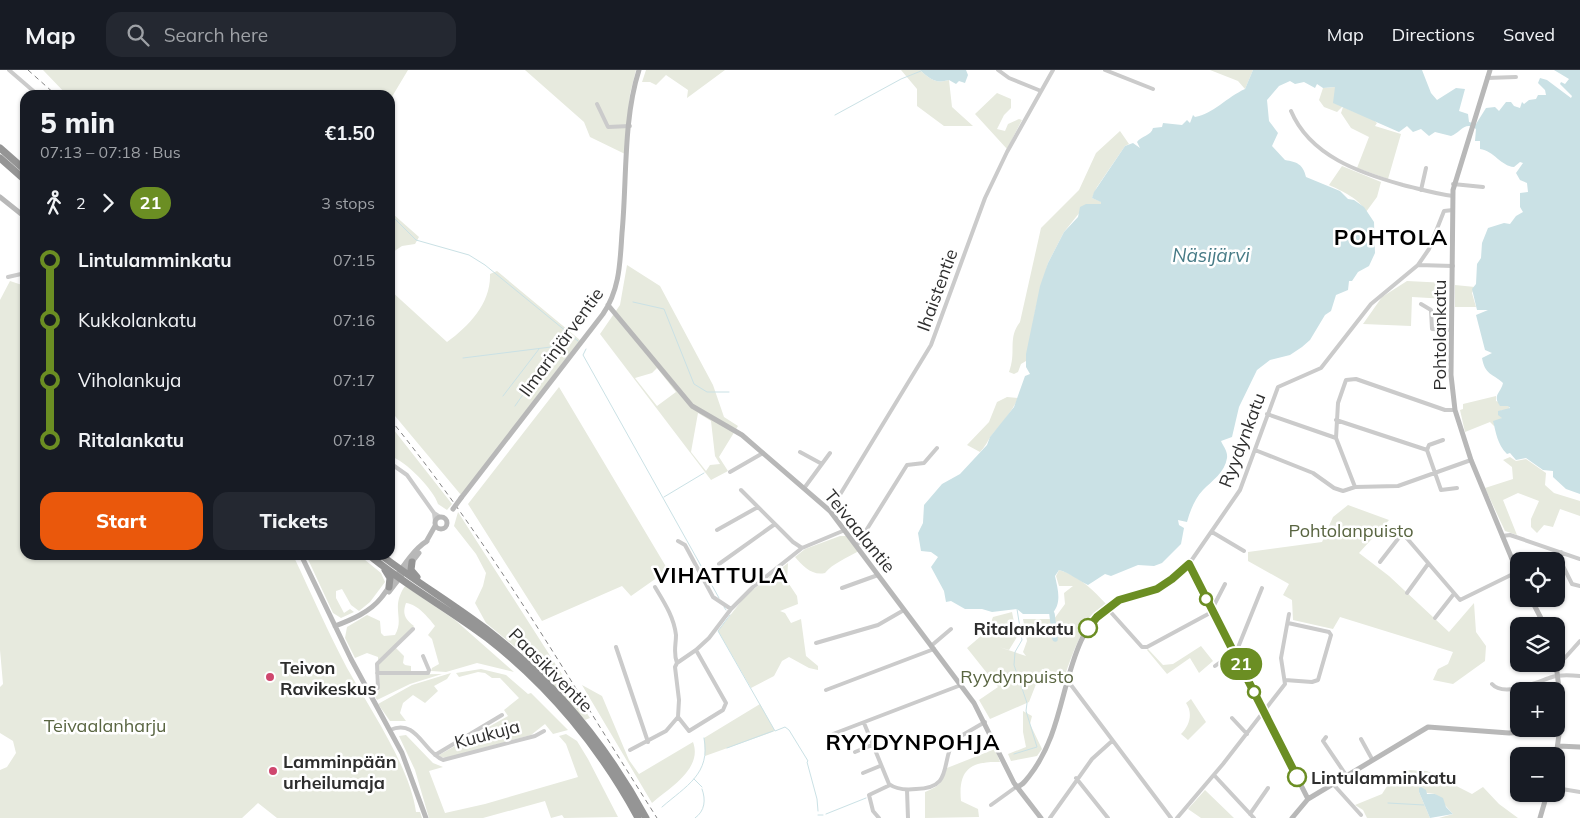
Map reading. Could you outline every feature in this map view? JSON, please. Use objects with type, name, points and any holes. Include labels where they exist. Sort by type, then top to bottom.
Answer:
[{"type":"highway","points":[[0,148],[20,166]]},
{"type":"highway","points":[[0,158],[20,176]]},
{"type":"highway","points":[[375,560],[389,575],[389,587]]},
{"type":"highway","points":[[378,560],[401,574]]},
{"type":"highway","points":[[386,560],[401,574]]},
{"type":"highway","points":[[412,562],[413,573],[436,593]]},
{"type":"highway","name":"Paasikiventie","points":[[401,574],[436,593],[497,638],[545,681],[603,749],[646,818]]},
{"type":"highway","name":"Paasikiventie","points":[[401,574],[488,639],[540,686],[598,754],[638,818]]},
{"type":"main road","name":"Ilmarinjärventie","points":[[401,574],[412,562],[440,520],[453,509],[608,306],[616,289],[620,270],[633,91],[639,70]]},
{"type":"main road","name":"Pohtolankatu","points":[[1490,70],[1453,184],[1451,380],[1455,410],[1471,460],[1510,556]]},
{"type":"main road","points":[[0,197],[20,213]]},
{"type":"main road","name":"Teivaalantie","points":[[608,306],[684,398],[699,411],[742,435],[805,487],[830,511],[960,685],[985,722],[1016,787],[1041,818]]},
{"type":"main road","name":"Ilmarinjärventie","points":[[401,574],[427,541]]},
{"type":"main road","points":[[303,560],[369,695],[390,730],[411,772],[426,818]]},
{"type":"main road","points":[[1189,564],[1308,799]]},
{"type":"main road","name":"Ryydynkatu","points":[[1016,787],[1024,782],[1046,750],[1083,637],[1092,622],[1107,608],[1128,596],[1157,589],[1189,564]]},
{"type":"main road","points":[[335,626],[363,613],[380,598],[401,574]]},
{"type":"main road","points":[[380,598],[387,594],[401,574]]},
{"type":"main road","points":[[1557,672],[1559,682]]},
{"type":"main road","points":[[1292,818],[1308,799],[1428,727],[1510,733]]},
{"type":"main road","points":[[1559,737],[1558,746],[1580,747]]},
{"type":"main road","points":[[1540,818],[1544,802]]},
{"type":"street","points":[[9,70],[32,90]]},
{"type":"street","points":[[998,70],[1009,78],[1041,90]]},
{"type":"street","name":"Ihaistentie","points":[[830,511],[931,345],[985,198],[1053,70]]},
{"type":"street","points":[[1105,70],[1153,89]]},
{"type":"street","points":[[1487,78],[1516,77]]},
{"type":"street","points":[[597,104],[608,128],[630,126]]},
{"type":"street","points":[[1291,111],[1297,123],[1308,136],[1342,163],[1367,175],[1421,190],[1452,196]]},
{"type":"street","points":[[1421,190],[1426,168]]},
{"type":"street","points":[[1453,184],[1483,187]]},
{"type":"street","name":"Ryydynkatu","points":[[1189,564],[1240,490],[1278,387],[1321,368],[1371,304],[1418,265],[1429,249],[1444,211],[1453,210]]},
{"type":"street","points":[[1418,265],[1452,266]]},
{"type":"street","points":[[8,277],[20,274]]},
{"type":"street","points":[[1421,304],[1431,310],[1432,329],[1451,330]]},
{"type":"street","points":[[1355,487],[1336,438],[1336,420],[1343,383],[1351,378],[1356,378],[1444,410],[1455,410]]},
{"type":"street","points":[[1267,414],[1336,438]]},
{"type":"street","points":[[1336,420],[1427,450]]},
{"type":"street","points":[[1427,450],[1430,445],[1443,440]]},
{"type":"street","points":[[857,545],[907,465],[924,463],[937,448]]},
{"type":"street","points":[[1255,450],[1313,473],[1339,490],[1355,487],[1398,486],[1471,460]]},
{"type":"street","points":[[1427,450],[1443,492],[1457,488]]},
{"type":"street","points":[[800,452],[822,464]]},
{"type":"street","points":[[730,472],[763,453]]},
{"type":"street","points":[[805,487],[830,453]]},
{"type":"street","points":[[395,466],[407,474],[440,520]]},
{"type":"street","points":[[741,490],[802,548]]},
{"type":"street","points":[[717,530],[758,507]]},
{"type":"street","points":[[719,564],[775,524]]},
{"type":"street","points":[[677,663],[709,638],[744,594],[802,548],[845,530]]},
{"type":"street","points":[[1212,532],[1244,551]]},
{"type":"street","points":[[1380,562],[1403,535],[1453,595],[1461,600],[1510,578]]},
{"type":"street","points":[[1501,536],[1510,535],[1561,552]]},
{"type":"street","points":[[678,541],[685,545],[713,597],[731,609]]},
{"type":"street","points":[[1565,553],[1580,559]]},
{"type":"street","points":[[1407,593],[1428,564]]},
{"type":"street","points":[[1565,570],[1572,584],[1580,586]]},
{"type":"street","points":[[842,588],[878,575]]},
{"type":"street","points":[[1107,608],[1145,647],[1212,610],[1225,584]]},
{"type":"street","points":[[630,750],[648,742],[667,730],[678,718],[679,700],[675,672],[677,663],[674,654],[676,635],[674,625],[655,587]]},
{"type":"street","points":[[1214,666],[1234,652],[1262,588]]},
{"type":"street","points":[[1435,618],[1453,595]]},
{"type":"street","points":[[816,643],[878,625],[904,610]]},
{"type":"street","points":[[1177,818],[1214,775],[1285,684],[1281,658],[1289,614]]},
{"type":"street","points":[[1285,680],[1312,682],[1318,680],[1331,635],[1329,632],[1288,623]]},
{"type":"street","points":[[369,695],[377,689],[377,664],[413,629]]},
{"type":"street","points":[[826,690],[932,648],[951,629]]},
{"type":"street","points":[[1565,658],[1580,641]]},
{"type":"street","points":[[616,647],[648,742]]},
{"type":"street","points":[[678,718],[689,731],[723,710],[726,704],[696,650]]},
{"type":"street","points":[[377,673],[428,672],[423,656]]},
{"type":"street","points":[[1492,684],[1497,688],[1524,688],[1558,676],[1580,676]]},
{"type":"street","points":[[1067,684],[1071,685],[1171,818]]},
{"type":"street","points":[[833,734],[960,685]]},
{"type":"street","points":[[436,755],[502,715]]},
{"type":"street","points":[[1232,718],[1247,734]]},
{"type":"street","points":[[864,722],[880,766],[890,785]]},
{"type":"street","points":[[879,818],[873,811],[869,795],[890,785],[907,790],[936,786],[942,776],[954,740],[985,722]]},
{"type":"street","name":"Kuukuja","points":[[390,730],[400,727],[409,728],[442,760],[535,736],[544,731]]},
{"type":"street","points":[[1326,737],[1323,741],[1346,775]]},
{"type":"street","points":[[1361,739],[1372,759]]},
{"type":"street","points":[[1050,818],[1076,778],[1092,758],[1112,741]]},
{"type":"street","points":[[854,752],[872,746]]},
{"type":"street","points":[[863,774],[880,766]]},
{"type":"street","points":[[1214,775],[1254,818]]},
{"type":"street","points":[[1076,778],[1108,818]]},
{"type":"street","points":[[1333,784],[1361,815]]},
{"type":"street","points":[[992,805],[1016,787]]},
{"type":"street","points":[[1250,814],[1268,788]]},
{"type":"street","points":[[907,790],[908,818]]},
{"type":"street","points":[[1565,790],[1580,792]]},
{"type":"green space","points":[[43,70],[408,70],[395,92],[395,90],[62,90]]},
{"type":"green space","points":[[525,70],[636,70],[630,94],[625,154],[590,137],[584,122]]},
{"type":"green space","points":[[646,70],[725,70],[687,98],[688,90],[666,75],[656,85],[650,82],[642,82]]},
{"type":"green space","points":[[901,70],[920,70],[933,80],[949,80],[952,107],[973,126],[944,126],[917,106],[917,89]]},
{"type":"green space","points":[[1210,70],[1253,70],[1245,89],[1238,81]]},
{"type":"green space","points":[[1335,87],[1377,123],[1375,126],[1401,134],[1388,179],[1357,168],[1369,137],[1351,128],[1341,113],[1343,107],[1357,113],[1343,106],[1337,112],[1324,107],[1319,100],[1323,88]]},
{"type":"green space","points":[[997,93],[1011,99],[1011,108],[1004,115],[997,129],[1005,131],[1008,124],[1019,119],[1022,120],[1007,149],[975,114]]},
{"type":"green space","points":[[1120,131],[1129,144],[1125,146],[1097,187],[1092,198],[1102,202],[1101,204],[1093,204],[1080,212],[1064,232],[1048,263],[1036,307],[1026,361],[1021,364],[1018,372],[1014,374],[1009,372],[1014,334],[1020,322],[1041,228],[1079,190],[1096,153]]},
{"type":"green space","points":[[1342,166],[1381,182],[1377,197],[1366,212],[1355,199],[1329,185]]},
{"type":"green space","points":[[395,216],[419,237],[415,244],[402,246],[395,251]]},
{"type":"green space","points":[[627,265],[660,286],[713,385],[724,417],[738,426],[719,457],[728,471],[711,480],[600,334],[620,305]],"holes":[[[657,368],[676,392],[657,406],[635,378],[652,373]],[[698,413],[711,421],[715,456],[720,464],[710,465],[706,471],[691,452]]]},
{"type":"green space","points":[[497,271],[580,340],[461,495],[395,416],[395,295],[447,342],[471,321],[483,304],[487,295],[490,274]]},
{"type":"green space","name":"Teivaalanharju","points":[[10,281],[20,284],[20,560],[295,560],[347,668],[398,757],[406,776],[416,812],[420,812],[422,818],[277,818],[258,803],[242,818],[0,818],[0,770],[7,767],[16,753],[13,741],[0,733],[0,687],[3,684],[0,650],[0,300]]},
{"type":"green space","points":[[1407,281],[1447,283],[1447,299],[1412,297],[1411,326],[1363,324],[1382,297]]},
{"type":"green space","points":[[1455,285],[1475,287],[1472,293],[1476,307],[1455,307]]},
{"type":"green space","points":[[559,387],[668,570],[631,596],[622,586],[542,621],[468,504]]},
{"type":"green space","points":[[1496,396],[1496,401],[1509,406],[1509,410],[1501,410],[1502,418],[1494,426],[1490,422],[1465,432],[1460,410],[1463,409],[1463,404]]},
{"type":"green space","points":[[1007,397],[1018,398],[982,450],[980,452],[967,445],[989,422],[997,402]]},
{"type":"green space","points":[[395,431],[452,504],[447,510],[438,504],[431,491],[411,469],[396,459]]},
{"type":"green space","points":[[1510,457],[1516,461],[1526,459],[1546,473],[1545,485],[1554,493],[1580,501],[1580,516],[1560,509],[1553,527],[1544,525],[1537,533],[1531,527],[1531,519],[1539,501],[1518,493],[1503,500],[1517,535],[1505,531],[1485,488],[1513,479],[1512,467],[1503,460]]},
{"type":"green space","name":"Pohtolanpuisto","points":[[1348,505],[1389,520],[1359,553],[1389,576],[1449,632],[1474,603],[1476,632],[1486,646],[1485,661],[1453,684],[1433,680],[1438,669],[1448,664],[1453,652],[1340,617],[1333,629],[1293,620],[1292,600],[1283,595],[1289,584],[1248,561],[1248,552],[1322,542],[1333,517]]},
{"type":"green space","points":[[458,512],[590,718],[585,720],[520,651],[486,623],[475,603],[483,586],[486,573],[476,554],[454,526]]},
{"type":"green space","points":[[840,536],[846,536],[859,551],[836,564],[825,573],[812,572],[795,557],[805,549]]},
{"type":"green space","points":[[308,560],[365,560],[381,573],[385,582],[370,602],[359,611],[351,605],[342,589],[336,591],[336,598],[344,613],[350,609],[354,612],[341,618],[333,613]]},
{"type":"green space","points":[[788,563],[787,581],[797,596],[798,604],[780,611],[785,613],[791,623],[801,619],[806,656],[818,666],[818,670],[809,668],[789,657],[782,661],[774,676],[751,688],[718,631],[746,595]]},
{"type":"green space","name":"Ryydynpuisto","points":[[1059,570],[1080,580],[1107,605],[1085,629],[1065,675],[1042,669],[1029,702],[990,719],[979,700],[998,687],[967,648],[988,630],[993,617],[1012,612],[1017,637],[1009,650],[999,647],[1026,656],[1023,652],[1027,641],[1023,619],[1054,619],[1065,604],[1064,593],[1073,586],[1059,586],[1056,576]]},
{"type":"green space","points":[[405,586],[455,620],[514,672],[477,663],[446,672],[431,671],[432,668],[439,664],[432,639],[428,635],[435,626],[418,608],[406,603],[405,616],[414,626],[411,630],[378,661],[378,657],[367,653],[355,658],[345,638],[347,627],[367,615],[380,621],[381,633],[384,636],[395,635],[399,623],[399,601]]},
{"type":"green space","points":[[1201,646],[1213,661],[1199,673],[1190,658],[1167,674],[1147,650],[1163,665],[1173,664]]},
{"type":"green space","points":[[395,647],[404,656],[403,663],[411,666],[411,672],[379,673],[379,663]]},
{"type":"green space","points":[[481,669],[506,675],[528,694],[531,693],[568,730],[553,734],[545,724],[531,735],[446,758],[440,757],[439,755],[508,716],[504,710],[519,698],[500,678],[492,678],[485,673],[478,672],[459,677],[456,673]]},
{"type":"green space","points":[[451,673],[447,679],[434,686],[438,691],[425,703],[413,695],[403,703],[400,713],[406,721],[390,721],[378,704],[412,685]]},
{"type":"green space","points":[[442,674],[410,684],[377,700],[375,697],[379,690],[380,675]]},
{"type":"green space","points":[[582,685],[602,696],[629,760],[639,774],[693,742],[695,752],[689,769],[683,777],[652,803]]},
{"type":"green space","points":[[1191,699],[1206,722],[1188,740],[1181,734],[1187,727],[1190,715],[1186,703]]},
{"type":"green space","points":[[760,704],[775,731],[705,756],[704,738]]},
{"type":"green space","points":[[1023,711],[1032,716],[1030,724],[1042,749],[1037,756],[1011,761],[1008,754],[1026,747],[1023,732]]},
{"type":"green space","points":[[566,734],[577,741],[618,817],[564,818],[562,815],[551,818],[545,801],[483,818],[429,818],[415,770],[399,736],[406,735],[433,763],[443,767],[429,771],[445,813],[485,804],[578,777],[566,744],[559,736]]},
{"type":"green space","points":[[995,749],[1000,762],[981,763],[974,766],[964,775],[962,782],[961,801],[978,809],[979,817],[925,818],[925,792],[939,784],[947,768]]},
{"type":"green space","points":[[1407,770],[1427,771],[1472,794],[1483,787],[1499,804],[1518,818],[1439,818],[1453,814],[1435,794],[1419,792],[1430,818],[1367,818],[1363,810],[1355,805],[1382,794],[1391,780]]},
{"type":"green space","points":[[1205,790],[1234,818],[1201,818],[1188,809]]},
{"type":"water","points":[[920,70],[966,70],[968,75],[965,83],[959,81],[956,84],[949,80],[933,80]]},
{"type":"water","name":"Näsijärvi","points":[[1253,70],[1422,70],[1431,93],[1437,100],[1456,88],[1465,89],[1459,111],[1468,114],[1469,122],[1476,124],[1486,108],[1495,107],[1499,111],[1506,102],[1511,102],[1514,106],[1520,108],[1522,102],[1524,104],[1529,100],[1536,99],[1538,95],[1546,95],[1545,90],[1538,83],[1540,78],[1547,80],[1571,98],[1572,96],[1560,84],[1561,82],[1565,84],[1569,79],[1554,70],[1580,70],[1580,494],[1566,489],[1553,477],[1553,471],[1543,470],[1526,458],[1516,460],[1510,453],[1507,454],[1501,446],[1493,421],[1502,418],[1498,415],[1498,411],[1510,408],[1508,406],[1500,406],[1497,397],[1503,383],[1487,371],[1483,364],[1482,358],[1492,353],[1485,350],[1476,315],[1488,310],[1477,310],[1472,289],[1476,284],[1477,264],[1481,258],[1482,243],[1488,228],[1504,223],[1510,224],[1516,216],[1523,212],[1520,207],[1520,193],[1528,192],[1527,183],[1520,180],[1516,173],[1523,163],[1520,162],[1514,167],[1509,166],[1485,150],[1480,149],[1480,141],[1475,141],[1476,129],[1472,127],[1466,126],[1451,136],[1435,132],[1429,136],[1421,129],[1413,132],[1407,126],[1399,132],[1333,103],[1335,87],[1323,88],[1317,84],[1315,88],[1304,82],[1295,84],[1290,81],[1279,86],[1267,100],[1269,121],[1278,133],[1272,146],[1285,160],[1301,166],[1306,177],[1340,191],[1348,199],[1354,200],[1364,207],[1374,222],[1375,253],[1369,266],[1358,272],[1352,281],[1349,281],[1348,290],[1336,295],[1331,311],[1325,315],[1310,340],[1290,355],[1270,360],[1257,370],[1239,407],[1232,437],[1221,441],[1227,455],[1224,468],[1198,497],[1191,509],[1187,522],[1178,520],[1179,525],[1184,528],[1181,544],[1162,563],[1154,566],[1138,565],[1111,576],[1105,574],[1088,585],[1059,570],[1055,576],[1058,601],[1052,614],[1023,614],[1017,609],[992,612],[982,609],[965,609],[951,601],[946,602],[944,591],[931,567],[938,557],[931,552],[921,551],[918,533],[923,523],[924,505],[942,484],[960,474],[987,445],[990,437],[1014,407],[1025,376],[1030,374],[1026,367],[1026,354],[1040,286],[1048,263],[1064,232],[1078,217],[1080,207],[1086,204],[1101,204],[1101,202],[1092,198],[1094,192],[1125,146],[1133,143],[1140,148],[1137,142],[1150,133],[1153,128],[1162,127],[1163,123],[1182,125],[1187,120],[1190,123],[1193,115],[1195,117],[1202,115],[1214,109],[1245,89]]},
{"type":"water","points":[[1421,787],[1426,790],[1427,794],[1435,794],[1443,798],[1446,807],[1453,814],[1430,818],[1419,792]]},
{"type":"waterway","points":[[835,115],[901,79],[921,71]]},
{"type":"waterway","points":[[395,219],[416,240],[469,255],[485,265],[578,341]]},
{"type":"waterway","points":[[633,302],[664,309],[694,384],[707,392],[729,392]]},
{"type":"waterway","points":[[515,406],[566,333]]},
{"type":"waterway","points":[[463,358],[559,346]]},
{"type":"waterway","points":[[503,396],[539,349]]},
{"type":"waterway","points":[[586,349],[583,355],[719,598]]},
{"type":"waterway","points":[[664,497],[704,473]]},
{"type":"waterway","points":[[1014,754],[1037,747],[1026,711],[1027,703],[1014,665],[1015,652],[1022,640],[1017,609]]},
{"type":"waterway","points":[[1052,614],[1055,639]]},
{"type":"waterway","points":[[730,615],[718,631],[775,731],[785,727],[789,730],[808,761],[818,811]]},
{"type":"waterway","points":[[727,748],[773,731]]},
{"type":"waterway","points":[[662,807],[688,785],[700,770],[704,761],[704,738]]},
{"type":"waterway","points":[[694,779],[702,787]]},
{"type":"waterway","points":[[695,818],[701,812],[704,805],[702,789]]},
{"type":"waterway","points":[[826,814],[866,798]]},
{"type":"waterway","points":[[1388,803],[1424,805]]},
{"type":"waterway","points":[[818,815],[823,815]]},
{"type":"railway","points":[[28,70],[50,90]]},
{"type":"railway","points":[[395,425],[427,466],[496,564],[657,818]]},
{"type":"bus line","name":"21","points":[[1088,628],[1097,617],[1119,600],[1133,594],[1157,589],[1189,564],[1297,777]]},
{"type":"place","name":"Ritalankatu","points":[[1088,628]]},
{"type":"place","name":"Teivon Ravikeskus","points":[[270,677]]},
{"type":"place","name":"Lamminpään urheilumaja","points":[[273,771]]},
{"type":"place","name":"Lintulamminkatu","points":[[1297,777]]},
{"type":"district","name":"POHTOLA","points":[[1391,237]]},
{"type":"district","name":"VIHATTULA","points":[[721,575]]},
{"type":"district","name":"RYYDYNPOHJA","points":[[913,742]]}]
